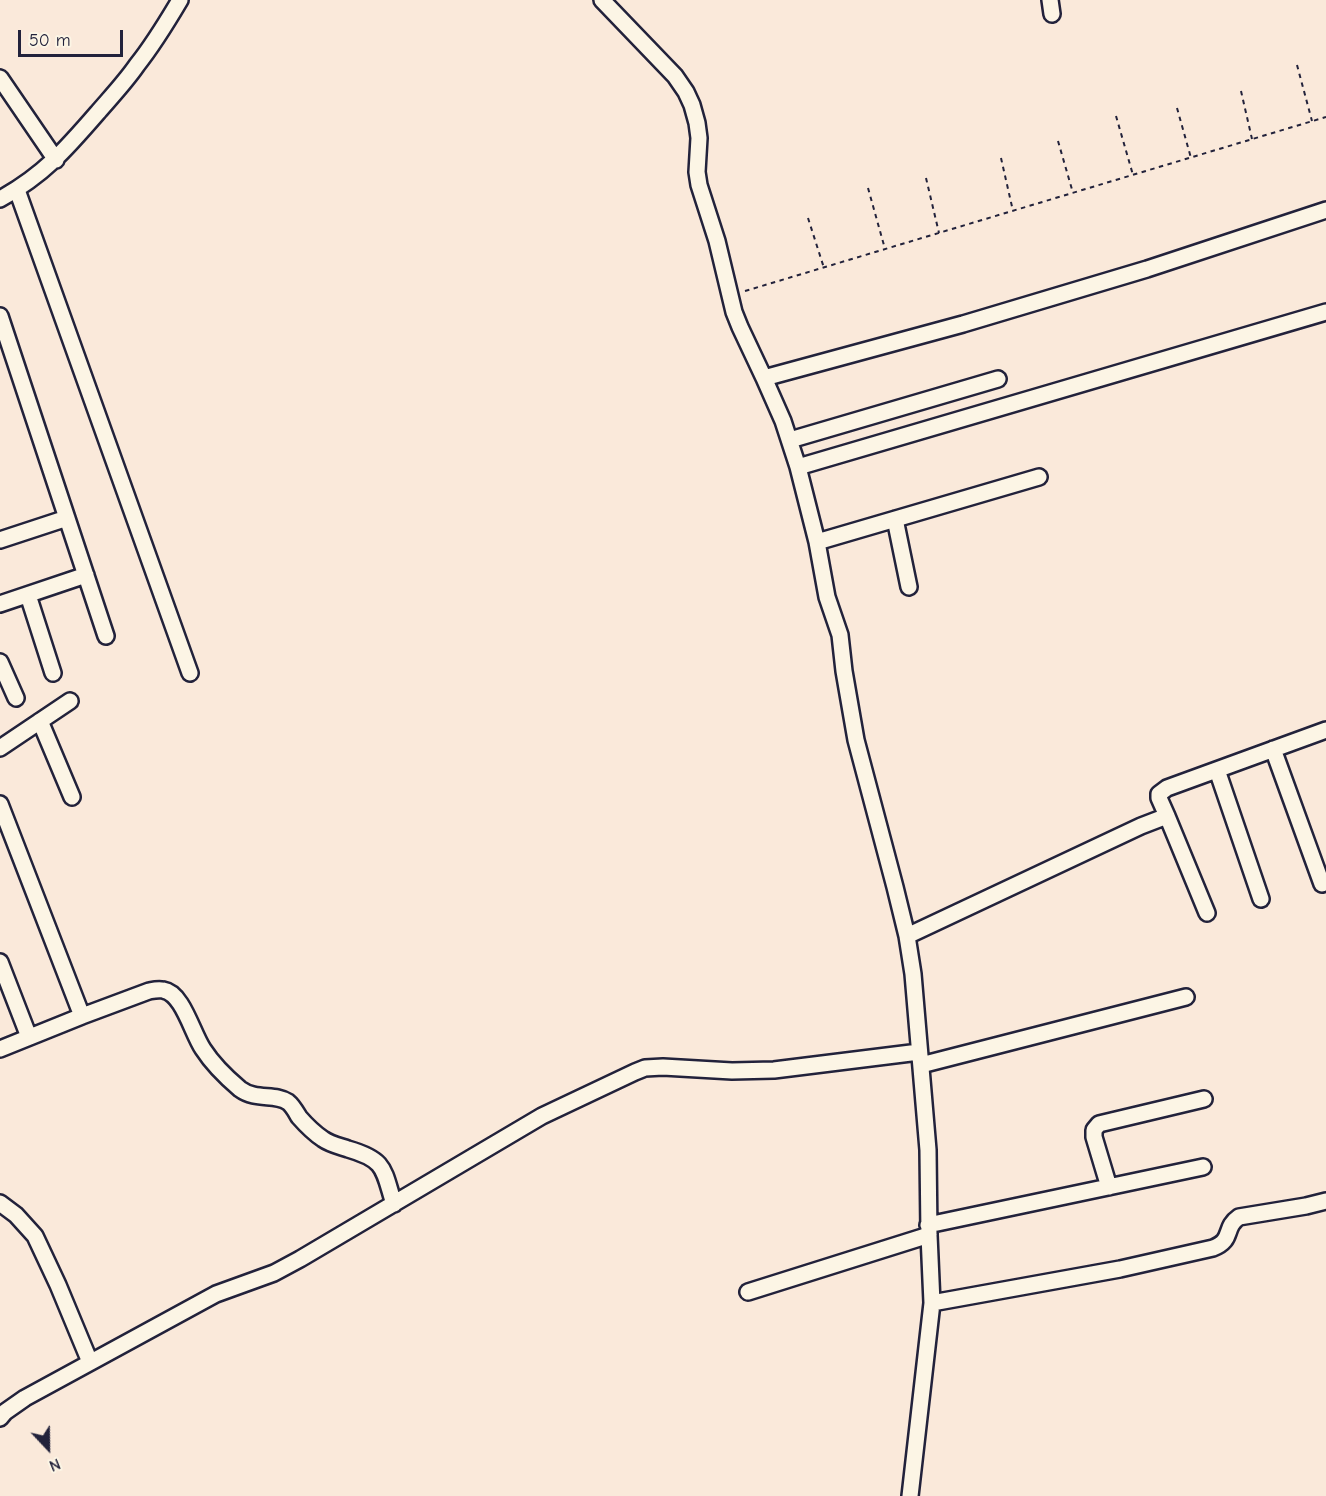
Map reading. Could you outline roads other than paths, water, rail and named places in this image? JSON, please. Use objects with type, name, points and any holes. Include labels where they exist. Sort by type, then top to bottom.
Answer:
[{"type":"street","points":[[0,199],[17,190],[56,160],[137,67],[180,0]]},
{"type":"street","points":[[602,0],[675,76],[689,99],[697,123],[699,185],[740,327],[790,440],[798,467],[817,542],[827,597],[840,635],[856,740],[907,936],[913,974],[928,1150],[932,1304],[910,1496]]},
{"type":"street","points":[[0,78],[56,160]]},
{"type":"street","points":[[17,190],[190,673]]},
{"type":"street","points":[[764,378],[998,314],[1147,269],[1326,210]]},
{"type":"street","points":[[798,467],[1326,312]]},
{"type":"street","points":[[0,316],[106,636]]},
{"type":"street","points":[[790,440],[998,379]]},
{"type":"street","points":[[817,542],[1039,477]]},
{"type":"street","points":[[0,540],[67,518]]},
{"type":"street","points":[[894,519],[909,587]]},
{"type":"street","points":[[0,604],[86,575]]},
{"type":"street","points":[[28,595],[53,673]]},
{"type":"street","points":[[0,662],[16,698]]},
{"type":"street","points":[[0,748],[70,701]]},
{"type":"street","points":[[40,721],[72,797]]},
{"type":"street","points":[[1207,913],[1159,794],[1326,730]]},
{"type":"street","points":[[1273,749],[1322,884]]},
{"type":"street","points":[[1217,770],[1261,899]]},
{"type":"street","points":[[0,804],[82,1016]]},
{"type":"street","points":[[907,936],[1141,826],[1167,816]]},
{"type":"street","points":[[0,962],[29,1038]]},
{"type":"street","points":[[0,1050],[149,991],[166,990],[179,1001],[208,1057],[234,1083],[249,1094],[288,1102],[308,1126],[324,1140],[375,1160],[384,1171],[394,1204]]},
{"type":"street","points":[[0,1418],[17,1402],[216,1294],[274,1273],[300,1259],[542,1116],[645,1068],[774,1070],[920,1058],[1186,997]]},
{"type":"street","points":[[1110,1187],[1094,1137],[1094,1130],[1099,1124],[1204,1099]]},
{"type":"street","points":[[748,1292],[929,1230],[1203,1167]]},
{"type":"street","points":[[932,1304],[1120,1269],[1213,1248],[1226,1240],[1232,1222],[1239,1217],[1326,1201]]},
{"type":"street","points":[[0,1203],[16,1215],[35,1236],[90,1362]]}]
